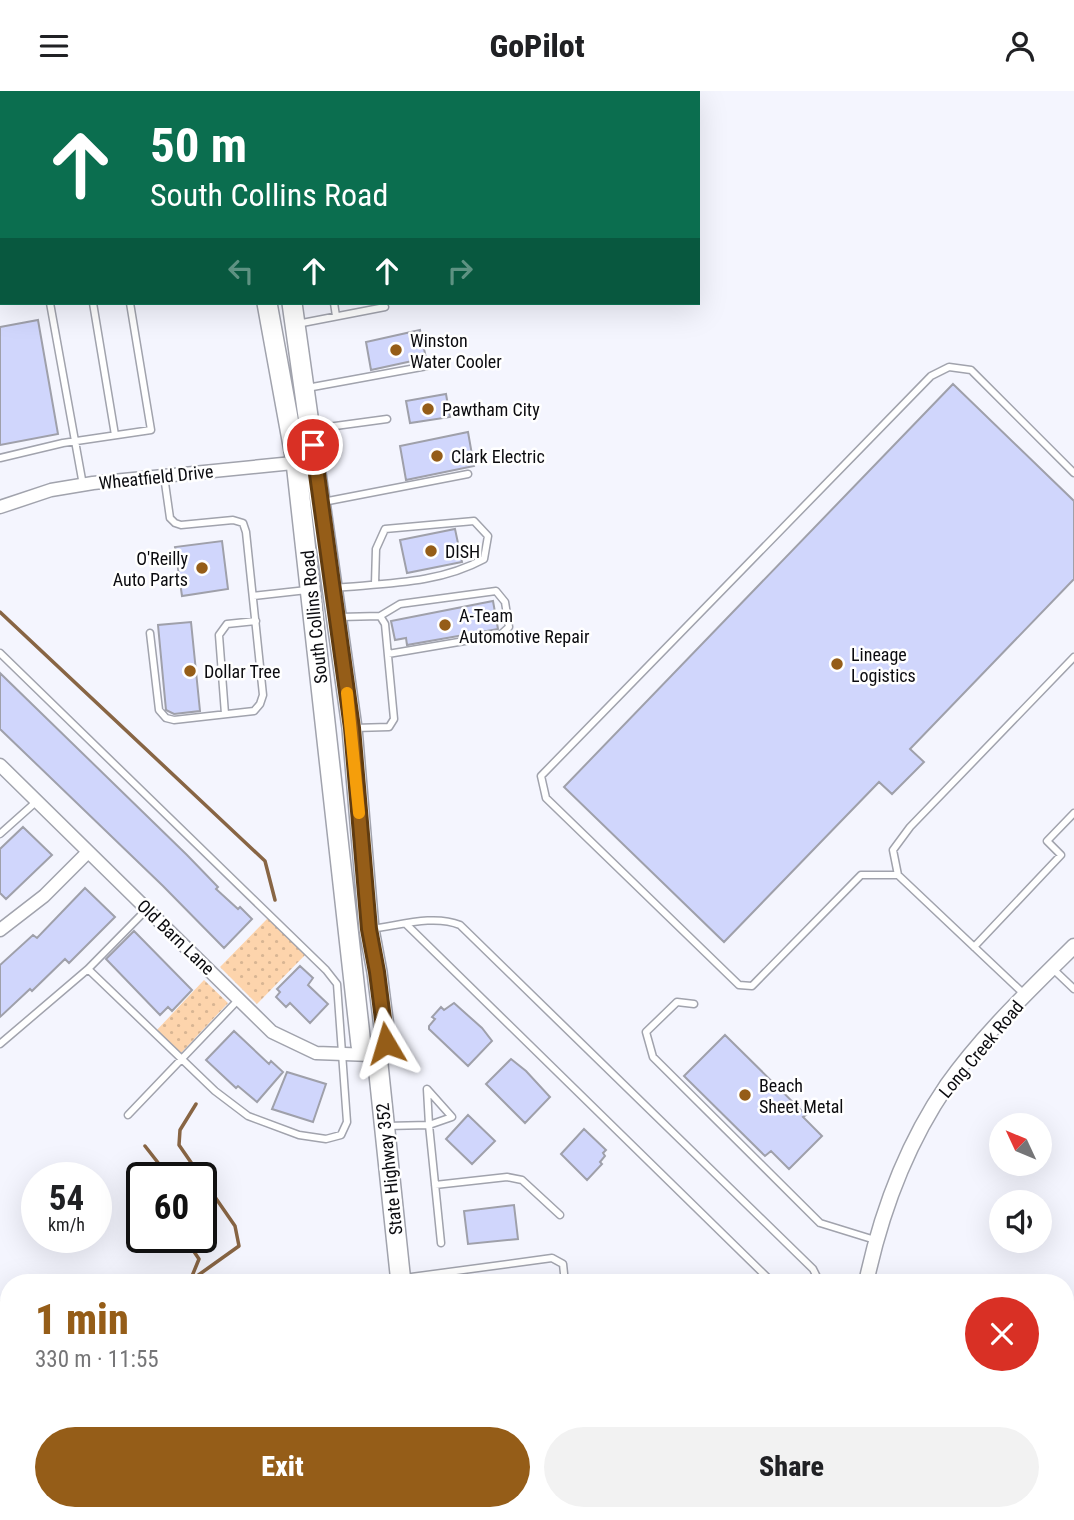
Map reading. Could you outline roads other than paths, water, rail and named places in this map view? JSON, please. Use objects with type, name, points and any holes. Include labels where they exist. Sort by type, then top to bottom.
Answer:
[{"type":"main road","name":"South Collins Road","points":[[267,305],[306,461],[321,502],[352,728],[363,935]]},
{"type":"main road","name":"South Collins Road","points":[[292,305],[311,429],[306,461],[310,589],[363,935]]},
{"type":"main road","name":"State Highway 352","points":[[363,935],[361,1045],[377,1055],[400,1274]]},
{"type":"street","name":"Wheatfield Drive","points":[[0,507],[51,490],[83,485],[306,461]]},
{"type":"street","name":"Old Barn Lane","points":[[0,765],[272,1033],[316,1053],[377,1055]]},
{"type":"street","points":[[0,930],[44,896],[88,852]]},
{"type":"street","name":"Long Creek Road","points":[[868,1274],[885,1207],[908,1153],[934,1105],[964,1063],[1074,946]]},
{"type":"lane","points":[[50,305],[83,485]]},
{"type":"lane","points":[[93,305],[116,435]]},
{"type":"lane","points":[[0,458],[75,441],[151,430],[130,305]]},
{"type":"lane","points":[[334,305],[336,316]]},
{"type":"lane","points":[[354,305],[355,312]]},
{"type":"lane","points":[[296,324],[385,307]]},
{"type":"lane","points":[[305,389],[427,366]]},
{"type":"lane","points":[[898,875],[861,875],[752,986],[739,985],[546,798],[541,776],[931,376],[949,367],[971,370],[1074,473]]},
{"type":"lane","points":[[311,429],[387,419]]},
{"type":"lane","points":[[321,502],[468,474]]},
{"type":"lane","points":[[150,633],[159,710],[166,718],[174,720],[254,711],[260,704],[264,695],[243,523],[233,520],[181,525],[175,523],[170,518],[164,476]]},
{"type":"lane","points":[[332,588],[433,579],[466,569],[484,559],[488,536],[474,521],[385,529],[376,549],[375,584]]},
{"type":"lane","points":[[253,596],[310,589]]},
{"type":"lane","points":[[337,617],[380,616],[400,604],[496,591],[505,602],[509,627],[500,635],[387,654]]},
{"type":"lane","points":[[352,728],[389,727],[394,719],[385,624],[380,616]]},
{"type":"lane","points":[[225,714],[219,635],[227,624],[256,621]]},
{"type":"lane","points":[[0,653],[326,970],[337,984],[347,1122],[341,1135],[326,1139],[299,1135],[248,1116],[215,1091],[88,969]]},
{"type":"lane","points":[[1025,996],[898,875],[893,850],[910,827],[1074,657]]},
{"type":"lane","points":[[0,834],[37,801]]},
{"type":"lane","points":[[974,947],[1061,855],[1047,841],[1074,813]]},
{"type":"lane","points":[[0,1044],[88,969],[147,909]]},
{"type":"lane","points":[[363,935],[407,925],[444,921],[460,925],[816,1274]]},
{"type":"lane","points":[[407,925],[764,1274]]},
{"type":"lane","points":[[1052,968],[1074,989]]},
{"type":"lane","points":[[128,1115],[239,999]]},
{"type":"lane","points":[[694,1004],[677,1002],[646,1032],[653,1057],[820,1223],[875,1240]]},
{"type":"lane","points":[[384,1126],[429,1125],[452,1117],[427,1089],[429,1125],[441,1243]]},
{"type":"lane","points":[[435,1185],[507,1177],[522,1180],[560,1215]]},
{"type":"lane","points":[[436,1274],[552,1258],[563,1264],[564,1274]]},
{"type":"waterway","points":[[0,612],[265,861],[275,900]]},
{"type":"waterway","points":[[196,1104],[180,1130],[179,1145],[235,1226],[239,1246],[200,1274]]},
{"type":"waterway","points":[[145,1146],[158,1162]]},
{"type":"waterway","points":[[193,1274],[199,1259],[195,1253]]},
{"type":"place","name":"Winston Water Cooler","points":[[396,350]]},
{"type":"place","name":"Pawtham City","points":[[428,409]]},
{"type":"place","name":"Clark Electric","points":[[437,456]]},
{"type":"place","name":"DISH","points":[[431,551]]},
{"type":"place","name":"O'Reilly Auto Parts","points":[[202,568]]},
{"type":"place","name":"A-Team Automotive Repair","points":[[445,625]]},
{"type":"place","name":"Lineage Logistics","points":[[837,664]]},
{"type":"place","name":"Dollar Tree","points":[[190,671]]},
{"type":"place","name":"Beach Sheet Metal","points":[[745,1095]]}]
